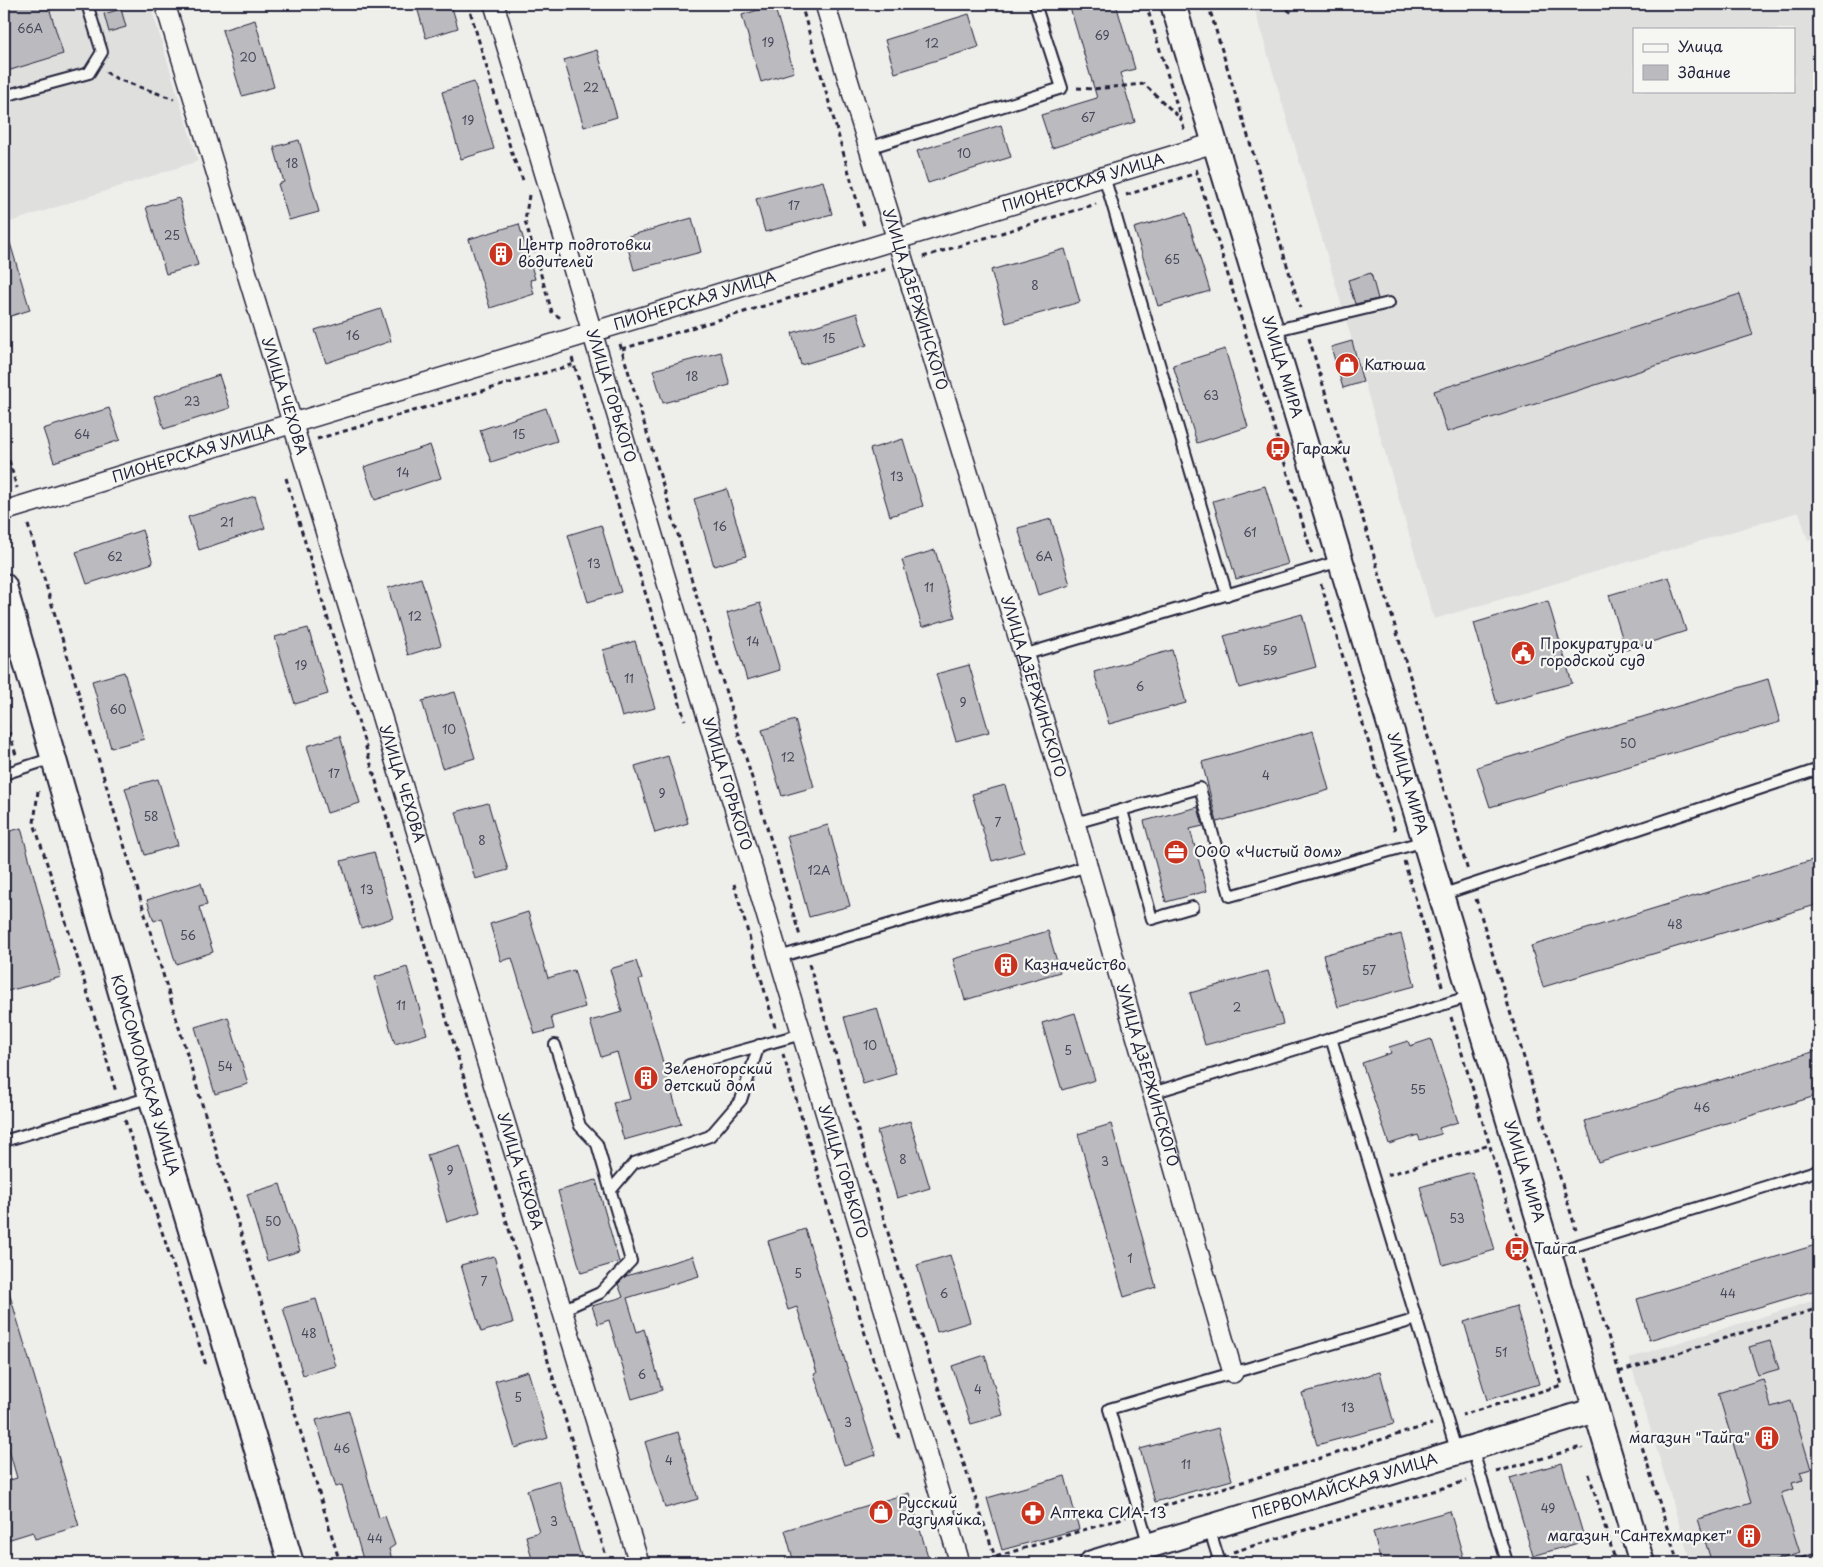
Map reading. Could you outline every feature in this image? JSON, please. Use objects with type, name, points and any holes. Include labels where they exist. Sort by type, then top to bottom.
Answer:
[{"type":"street","name":"УЛИЦА ЧЕХОВА","points":[[165,4],[639,1563]]},
{"type":"street","name":"УЛИЦА ГОРЬКОГО","points":[[494,4],[960,1563]]},
{"type":"street","name":"УЛИЦА ДЗЕРЖИНСКОГО","points":[[825,4],[1088,866],[1233,1373]]},
{"type":"street","name":"УЛИЦА МИРА","points":[[1173,4],[1642,1563]]},
{"type":"street","name":"ПИОНЕРСКАЯ УЛИЦА","points":[[4,511],[1214,143]]},
{"type":"street","name":"КОМСОМОЛЬСКАЯ УЛИЦА","points":[[4,586],[48,760],[152,1097],[291,1563]]},
{"type":"street","name":"ПЕРВОМАЙСКАЯ УЛИЦА","points":[[1092,1563],[1596,1410]]},
{"type":"lane","points":[[4,96],[89,73],[102,52],[87,4]]},
{"type":"lane","points":[[868,148],[1062,88],[1035,4]]},
{"type":"lane","points":[[1104,176],[1227,595]]},
{"type":"lane","points":[[1271,332],[1389,303]]},
{"type":"lane","points":[[1024,656],[1340,561]]},
{"type":"lane","points":[[4,774],[48,760]]},
{"type":"lane","points":[[1441,895],[1819,769]]},
{"type":"lane","points":[[1075,823],[1200,788],[1230,896],[1425,841]]},
{"type":"lane","points":[[1122,810],[1152,919],[1193,907]]},
{"type":"lane","points":[[779,957],[1088,866]]},
{"type":"lane","points":[[1152,1093],[1471,996]]},
{"type":"lane","points":[[689,1065],[802,1034]]},
{"type":"lane","points":[[1331,1038],[1447,1420],[1480,1477],[1505,1563]]},
{"type":"lane","points":[[555,1045],[580,1126],[597,1144],[631,1261],[600,1293],[562,1310]]},
{"type":"lane","points":[[610,1190],[634,1163],[710,1136],[741,1100],[759,1045]]},
{"type":"lane","points":[[4,1141],[152,1097]]},
{"type":"lane","points":[[1549,1254],[1819,1170]]},
{"type":"lane","points":[[1149,1546],[1109,1409],[1416,1319]]},
{"type":"lane","points":[[1210,1528],[1219,1560]]},
{"type":"lane","points":[[1806,1563],[1819,1559]]},
{"type":"path","points":[[468,4],[513,157],[525,184]]},
{"type":"path","points":[[801,4],[865,230]]},
{"type":"path","points":[[973,1563],[1562,1385],[1146,4]]},
{"type":"path","points":[[1208,4],[1580,1245],[1678,1563]]},
{"type":"path","points":[[1280,4],[1292,13]]},
{"type":"path","points":[[95,64],[117,80],[196,106]]},
{"type":"path","points":[[1062,88],[1093,89],[1144,84],[1181,120]]},
{"type":"path","points":[[529,193],[526,221],[552,312],[565,322],[567,340],[687,729]]},
{"type":"path","points":[[4,443],[340,1563]]},
{"type":"path","points":[[283,470],[608,1563]]},
{"type":"path","points":[[4,715],[17,758]]},
{"type":"path","points":[[48,760],[34,823],[78,960],[120,1106],[207,1370]]},
{"type":"path","points":[[732,880],[868,1344],[902,1446]]},
{"type":"path","points":[[1374,1179],[1490,1145]]},
{"type":"path","points":[[1619,1372],[1819,1308]]},
{"type":"path","points":[[1194,1563],[1219,1560],[1581,1447],[1583,1454]]},
{"type":"path","points":[[1588,1470],[1616,1563]]},
{"type":"shaded area","points":[[4,4],[150,4],[198,161],[4,224]]},
{"type":"shaded area","points":[[1253,4],[1819,4],[1819,536],[1808,540],[1799,512],[1434,619]]},
{"type":"shaded area","points":[[1819,1299],[1819,1563],[1691,1563],[1629,1358]]},
{"type":"building","points":[[4,4],[48,4],[63,54],[4,72]]},
{"type":"building","points":[[416,4],[451,4],[458,28],[426,38]]},
{"type":"building","points":[[1069,4],[1116,4],[1135,69],[1120,73],[1135,122],[1052,148],[1041,115],[1097,98]]},
{"type":"building","points":[[774,5],[794,72],[761,82],[742,15]]},
{"type":"building","points":[[121,9],[126,27],[109,32],[104,14]]},
{"type":"building","points":[[969,14],[979,47],[895,73],[885,40]]},
{"type":"building","points":[[255,20],[274,87],[242,96],[222,30]]},
{"type":"building","points":[[597,50],[617,117],[584,127],[564,60]]},
{"type":"building","points":[[474,82],[494,149],[461,159],[442,92]]},
{"type":"building","points":[[1001,125],[1011,157],[928,183],[917,151]]},
{"type":"building","points":[[299,140],[319,212],[289,220],[278,184],[284,182],[274,147]]},
{"type":"building","points":[[823,181],[832,214],[765,232],[756,199]]},
{"type":"building","points":[[179,198],[198,265],[166,274],[146,207]]},
{"type":"building","points":[[1186,213],[1210,291],[1158,306],[1134,228]]},
{"type":"building","points":[[692,218],[701,252],[634,270],[625,237]]},
{"type":"building","name":"Центр подготовки водителей","points":[[519,224],[535,279],[530,280],[534,294],[490,308],[469,239]]},
{"type":"building","points":[[4,236],[8,236],[30,310],[4,318]]},
{"type":"building","points":[[1065,249],[1080,302],[1006,323],[991,270]]},
{"type":"building","points":[[1371,273],[1378,299],[1355,304],[1348,280]]},
{"type":"building","points":[[1740,294],[1753,335],[1447,432],[1434,391]]},
{"type":"building","points":[[381,309],[391,341],[326,363],[315,330]]},
{"type":"building","points":[[857,313],[867,345],[801,365],[792,333]]},
{"type":"building","name":"Катюша","points":[[1352,341],[1363,382],[1343,388],[1331,347]]},
{"type":"building","points":[[1225,349],[1248,427],[1197,443],[1173,365]]},
{"type":"building","points":[[721,352],[730,385],[663,403],[653,370]]},
{"type":"building","points":[[219,375],[230,408],[164,429],[154,397]]},
{"type":"building","points":[[109,408],[120,440],[54,462],[43,429]]},
{"type":"building","points":[[546,408],[557,441],[491,462],[480,430]]},
{"type":"building","points":[[903,439],[923,506],[890,516],[870,449]]},
{"type":"building","points":[[430,445],[441,478],[375,500],[364,467]]},
{"type":"building","points":[[1265,486],[1288,564],[1236,579],[1213,501]]},
{"type":"building","points":[[727,489],[746,556],[714,566],[694,499]]},
{"type":"building","points":[[255,496],[265,528],[199,550],[188,517]]},
{"type":"building","points":[[1051,519],[1070,585],[1038,595],[1018,528]]},
{"type":"building","points":[[601,525],[621,592],[588,602],[568,535]]},
{"type":"building","points":[[142,530],[153,563],[87,584],[76,552]]},
{"type":"building","points":[[935,550],[955,617],[922,627],[902,560]]},
{"type":"building","points":[[1669,577],[1686,631],[1626,650],[1609,595]]},
{"type":"building","points":[[421,578],[441,645],[408,655],[388,588]]},
{"type":"building","name":"Прокуратура и городской суд","points":[[1548,601],[1572,683],[1497,704],[1474,623]]},
{"type":"building","points":[[760,603],[780,670],[747,680],[727,613]]},
{"type":"building","points":[[1302,614],[1316,667],[1239,688],[1224,636]]},
{"type":"building","points":[[308,628],[328,694],[295,704],[275,637]]},
{"type":"building","points":[[635,641],[655,708],[622,717],[603,650]]},
{"type":"building","points":[[1172,650],[1186,703],[1109,724],[1094,672]]},
{"type":"building","points":[[969,665],[989,732],[956,741],[936,674]]},
{"type":"building","points":[[124,672],[144,739],[111,748],[92,681]]},
{"type":"building","points":[[1768,679],[1780,722],[1490,807],[1477,767]]},
{"type":"building","points":[[455,692],[475,758],[442,768],[422,701]]},
{"type":"building","points":[[795,720],[814,787],[782,796],[762,730]]},
{"type":"building","points":[[1313,731],[1329,790],[1217,822],[1202,762]]},
{"type":"building","points":[[340,736],[360,803],[327,813],[307,746]]},
{"type":"building","points":[[668,756],[688,823],[655,833],[635,766]]},
{"type":"building","points":[[158,779],[178,845],[145,855],[125,788]]},
{"type":"building","points":[[1005,785],[1024,852],[992,861],[972,794]]},
{"type":"building","points":[[488,803],[508,870],[475,879],[456,812]]},
{"type":"building","points":[[1198,807],[1203,826],[1190,829],[1207,891],[1166,902],[1144,821]]},
{"type":"building","points":[[828,825],[850,906],[809,917],[787,836]]},
{"type":"building","points":[[21,828],[61,977],[4,992],[4,949],[9,948],[4,927],[4,833]]},
{"type":"building","points":[[374,852],[393,918],[361,928],[341,861]]},
{"type":"building","points":[[1819,858],[1819,904],[1543,987],[1531,946]]},
{"type":"building","points":[[201,883],[207,905],[199,907],[213,952],[176,964],[162,918],[154,921],[147,900]]},
{"type":"building","points":[[528,912],[548,978],[574,970],[585,1007],[551,1017],[554,1029],[535,1034],[512,958],[501,961],[490,924]]},
{"type":"building","name":"Казначейство","points":[[1048,931],[1060,972],[965,1000],[953,959]]},
{"type":"building","points":[[1401,934],[1415,986],[1338,1007],[1323,955]]},
{"type":"building","name":"Зеленогорский детский дом","points":[[636,961],[642,979],[639,980],[681,1124],[624,1140],[613,1103],[630,1099],[617,1052],[601,1057],[590,1021],[622,1012],[610,969]]},
{"type":"building","points":[[407,967],[427,1034],[395,1044],[375,977]]},
{"type":"building","points":[[1268,971],[1283,1024],[1205,1045],[1190,993]]},
{"type":"building","points":[[877,1008],[896,1074],[863,1084],[844,1017]]},
{"type":"building","points":[[1075,1013],[1095,1080],[1062,1090],[1042,1023]]},
{"type":"building","points":[[228,1017],[248,1084],[215,1094],[195,1027]]},
{"type":"building","points":[[1431,1039],[1458,1122],[1439,1128],[1441,1134],[1420,1140],[1418,1135],[1389,1144],[1362,1063],[1391,1053],[1389,1047],[1408,1041],[1410,1046]]},
{"type":"building","points":[[1819,1050],[1819,1095],[1598,1162],[1585,1121]]},
{"type":"building","points":[[910,1121],[930,1188],[897,1198],[877,1131]]},
{"type":"building","points":[[1111,1124],[1156,1287],[1124,1297],[1078,1134]]},
{"type":"building","points":[[460,1145],[480,1212],[447,1222],[427,1155]]},
{"type":"building","points":[[1472,1172],[1495,1250],[1443,1265],[1420,1187]]},
{"type":"building","points":[[596,1180],[619,1262],[581,1273],[558,1191]]},
{"type":"building","points":[[280,1184],[300,1251],[267,1261],[247,1194]]},
{"type":"building","points":[[805,1229],[876,1455],[844,1465],[814,1374],[817,1373],[797,1307],[788,1310],[768,1241]]},
{"type":"building","points":[[1819,1244],[1819,1289],[1649,1340],[1637,1299]]},
{"type":"building","points":[[950,1255],[970,1322],[937,1332],[917,1265]]},
{"type":"building","points":[[494,1256],[513,1323],[481,1332],[461,1265]]},
{"type":"building","points":[[693,1256],[699,1276],[627,1298],[637,1332],[644,1329],[662,1390],[632,1399],[609,1320],[598,1324],[592,1306],[623,1297],[618,1284],[626,1276]]},
{"type":"building","points":[[8,1289],[79,1526],[35,1539],[33,1532],[4,1541],[4,1482],[17,1478],[4,1432],[4,1290]]},
{"type":"building","points":[[316,1299],[336,1366],[303,1375],[283,1308]]},
{"type":"building","points":[[1516,1306],[1539,1384],[1487,1400],[1464,1322]]},
{"type":"building","points":[[1770,1341],[1779,1369],[1758,1375],[1749,1347]]},
{"type":"building","points":[[985,1355],[1003,1415],[971,1424],[952,1366]]},
{"type":"building","points":[[528,1371],[548,1438],[515,1448],[495,1381]]},
{"type":"building","points":[[1380,1372],[1394,1424],[1317,1445],[1302,1393]]},
{"type":"building","points":[[1763,1379],[1771,1407],[1791,1401],[1811,1469],[1800,1472],[1803,1480],[1792,1483],[1794,1489],[1781,1493],[1800,1553],[1768,1563],[1712,1563],[1698,1519],[1751,1503],[1718,1393]]},
{"type":"building","points":[[349,1411],[379,1518],[385,1516],[395,1545],[389,1549],[393,1563],[364,1563],[342,1485],[336,1487],[316,1420]]},
{"type":"building","points":[[1218,1428],[1232,1480],[1155,1502],[1140,1449]]},
{"type":"building","points":[[678,1432],[698,1499],[665,1508],[645,1442]]},
{"type":"building","points":[[1562,1463],[1585,1541],[1533,1556],[1510,1478]]},
{"type":"building","name":"Аптека СИА-13","points":[[1065,1476],[1079,1529],[1002,1550],[987,1498]]},
{"type":"building","points":[[559,1480],[583,1563],[533,1563],[526,1536],[539,1532],[527,1490]]},
{"type":"building","name":"Русский Разгуляйка","points":[[909,1493],[930,1563],[802,1563],[800,1557],[793,1559],[785,1530]]},
{"type":"building","points":[[1450,1511],[1465,1563],[1381,1563],[1373,1532]]},
{"type":"place","name":"Центр подготовки водителей","points":[[501,254]]},
{"type":"place","name":"Катюша","points":[[1347,365]]},
{"type":"place","name":"Гаражи","points":[[1278,449]]},
{"type":"place","name":"Прокуратура и городской суд","points":[[1523,653]]},
{"type":"place","name":"ООО «Чистый дом»","points":[[1176,852]]},
{"type":"place","name":"Казначейство","points":[[1006,965]]},
{"type":"place","name":"Зеленогорский детский дом","points":[[646,1078]]},
{"type":"place","name":"Тайга","points":[[1517,1249]]},
{"type":"place","name":"магазин \"Тайга\"","points":[[1767,1438]]},
{"type":"place","name":"Русский Разгуляйка","points":[[881,1512]]},
{"type":"place","name":"Аптека СИА-13","points":[[1033,1513]]},
{"type":"place","name":"магазин \"Сантехмаркет\"","points":[[1749,1536]]}]
